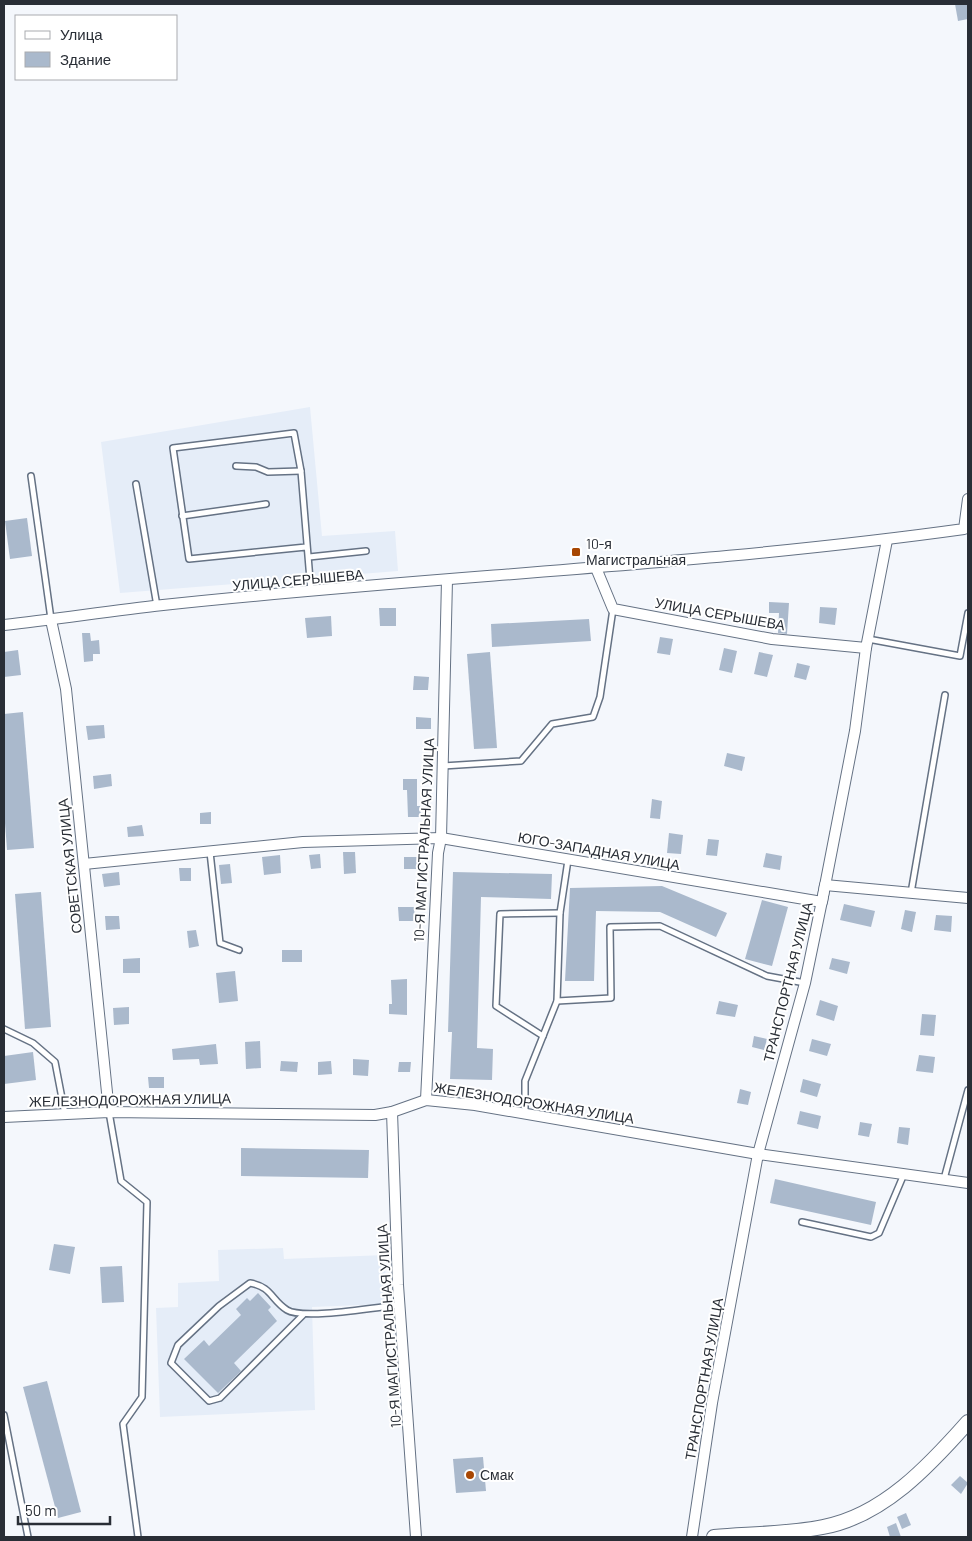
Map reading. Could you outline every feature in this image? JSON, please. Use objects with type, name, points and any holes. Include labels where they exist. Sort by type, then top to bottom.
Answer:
[{"type":"street","points":[[887,540],[964,529],[968,499]]},
{"type":"street","name":"УЛИЦА СЕРЫШЕВА","points":[[4,624],[51,620],[157,606],[596,568],[887,540]]},
{"type":"street","name":"ТРАНСПОРТНАЯ УЛИЦА","points":[[692,1537],[712,1404],[758,1154],[804,983],[822,902],[855,731],[867,643],[887,540]]},
{"type":"street","points":[[596,568],[613,609]]},
{"type":"street","name":"10-Я МАГИСТРАЛЬНАЯ УЛИЦА","points":[[426,1100],[438,853],[441,838],[447,580]]},
{"type":"street","name":"УЛИЦА СЕРЫШЕВА","points":[[613,609],[772,639],[867,643]]},
{"type":"street","name":"СОВЕТСКАЯ УЛИЦА","points":[[51,620],[66,690],[109,1112]]},
{"type":"street","name":"ЮГО-ЗАПАДНАЯ УЛИЦА","points":[[84,864],[303,842],[441,838],[822,902]]},
{"type":"street","points":[[825,885],[968,898]]},
{"type":"street","name":"ЖЕЛЕЗНОДОРОЖНАЯ УЛИЦА","points":[[4,1117],[109,1112],[375,1116],[426,1100],[525,1114],[758,1154],[968,1183]]},
{"type":"street","name":"10-Я МАГИСТРАЛЬНАЯ УЛИЦА","points":[[392,1112],[400,1305],[416,1537]]},
{"type":"street","points":[[714,1537],[825,1527],[858,1515],[902,1487],[936,1459],[968,1422]]},
{"type":"lane","points":[[306,547],[189,559],[173,448],[294,433],[301,471],[311,592]]},
{"type":"lane","points":[[236,466],[256,466],[268,472],[301,471]]},
{"type":"lane","points":[[31,476],[51,620]]},
{"type":"lane","points":[[136,484],[157,606]]},
{"type":"lane","points":[[182,516],[266,504]]},
{"type":"lane","points":[[309,557],[366,551]]},
{"type":"lane","points":[[442,766],[521,761],[552,724],[592,717],[600,697],[613,609]]},
{"type":"lane","points":[[867,643],[960,656],[968,613]]},
{"type":"lane","points":[[911,893],[945,695]]},
{"type":"lane","points":[[210,851],[220,943],[239,950]]},
{"type":"lane","points":[[525,1114],[525,1081],[557,1001],[560,913],[568,860]]},
{"type":"lane","points":[[543,1036],[496,1006],[500,914],[560,913]]},
{"type":"lane","points":[[557,1001],[611,998],[610,927],[660,926],[767,976],[804,983]]},
{"type":"lane","points":[[4,1029],[33,1043],[55,1062],[65,1114]]},
{"type":"lane","points":[[944,1179],[968,1090]]},
{"type":"lane","points":[[109,1112],[121,1181],[147,1202],[142,1397],[123,1424],[138,1537]]},
{"type":"lane","points":[[802,1222],[871,1237],[879,1233],[904,1174]]},
{"type":"lane","points":[[303,1314],[220,1398],[209,1401],[171,1363],[178,1345],[219,1306],[250,1283],[263,1285],[287,1310],[303,1314],[400,1305]]},
{"type":"lane","points":[[4,1415],[28,1537]]},
{"type":"shaded area","points":[[310,407],[322,536],[395,531],[398,571],[120,593],[101,442]]},
{"type":"shaded area","points":[[283,1248],[284,1259],[385,1255],[386,1304],[312,1307],[315,1410],[160,1417],[156,1308],[178,1307],[178,1283],[219,1281],[218,1250]]},
{"type":"building","points":[[955,4],[968,4],[968,19],[958,21]]},
{"type":"building","points":[[27,518],[32,556],[10,559],[5,521]]},
{"type":"building","points":[[769,602],[789,603],[787,634],[778,633],[779,613],[769,613]]},
{"type":"building","points":[[820,607],[837,608],[835,625],[819,623]]},
{"type":"building","points":[[379,608],[396,608],[396,626],[380,626]]},
{"type":"building","points":[[331,616],[332,636],[307,638],[305,618]]},
{"type":"building","points":[[589,619],[591,641],[492,647],[491,624]]},
{"type":"building","points":[[82,633],[90,633],[91,641],[99,640],[100,654],[93,654],[93,661],[84,662]]},
{"type":"building","points":[[660,637],[673,639],[670,655],[657,653]]},
{"type":"building","points":[[724,648],[737,651],[732,673],[719,670]]},
{"type":"building","points":[[18,650],[21,675],[4,677],[4,652]]},
{"type":"building","points":[[490,652],[497,748],[474,749],[467,654]]},
{"type":"building","points":[[759,652],[773,655],[767,677],[754,674]]},
{"type":"building","points":[[797,663],[810,666],[806,680],[794,677]]},
{"type":"building","points":[[414,676],[429,677],[428,690],[413,690]]},
{"type":"building","points":[[23,712],[34,848],[7,850],[4,810],[4,714]]},
{"type":"building","points":[[416,717],[431,718],[431,729],[416,729]]},
{"type":"building","points":[[104,725],[105,738],[88,740],[86,726]]},
{"type":"building","points":[[727,753],[745,757],[742,771],[724,766]]},
{"type":"building","points":[[111,774],[112,786],[94,789],[93,776]]},
{"type":"building","points":[[403,779],[417,779],[417,806],[420,806],[421,817],[408,817],[407,790],[403,790]]},
{"type":"building","points":[[652,799],[662,801],[660,819],[650,818]]},
{"type":"building","points":[[211,812],[211,824],[200,824],[200,813]]},
{"type":"building","points":[[142,825],[144,836],[128,837],[127,827]]},
{"type":"building","points":[[669,833],[683,835],[681,854],[667,853]]},
{"type":"building","points":[[708,839],[719,840],[717,856],[706,855]]},
{"type":"building","points":[[343,852],[355,852],[356,873],[344,874]]},
{"type":"building","points":[[766,853],[782,856],[780,870],[763,867]]},
{"type":"building","points":[[320,854],[321,868],[311,869],[309,855]]},
{"type":"building","points":[[280,855],[281,873],[264,875],[262,857]]},
{"type":"building","points":[[404,857],[420,857],[420,869],[404,869]]},
{"type":"building","points":[[230,864],[232,883],[221,884],[219,865]]},
{"type":"building","points":[[179,868],[191,868],[191,881],[180,881]]},
{"type":"building","points":[[119,872],[120,885],[104,887],[102,874]]},
{"type":"building","points":[[453,872],[552,874],[551,899],[481,897],[477,1048],[493,1049],[492,1080],[450,1079],[452,1032],[448,1032]]},
{"type":"building","points":[[662,886],[727,913],[716,937],[660,912],[596,911],[594,981],[565,981],[570,888]]},
{"type":"building","points":[[41,892],[51,1027],[25,1029],[15,894]]},
{"type":"building","points":[[762,900],[788,907],[772,966],[745,959]]},
{"type":"building","points":[[844,904],[875,911],[871,927],[840,920]]},
{"type":"building","points":[[398,907],[414,907],[415,921],[399,921]]},
{"type":"building","points":[[905,910],[916,912],[912,932],[901,929]]},
{"type":"building","points":[[936,915],[952,916],[951,932],[934,930]]},
{"type":"building","points":[[105,916],[119,916],[120,929],[106,930]]},
{"type":"building","points":[[196,930],[199,946],[189,948],[187,931]]},
{"type":"building","points":[[282,950],[302,950],[302,962],[282,962]]},
{"type":"building","points":[[140,958],[140,973],[123,973],[123,959]]},
{"type":"building","points":[[832,958],[850,962],[847,974],[829,969]]},
{"type":"building","points":[[235,971],[238,1001],[219,1003],[216,973]]},
{"type":"building","points":[[407,979],[407,1015],[389,1014],[389,1004],[392,1004],[391,980]]},
{"type":"building","points":[[820,1000],[838,1006],[834,1021],[816,1015]]},
{"type":"building","points":[[719,1001],[738,1005],[735,1017],[716,1014]]},
{"type":"building","points":[[129,1007],[129,1024],[114,1025],[113,1008]]},
{"type":"building","points":[[922,1014],[936,1015],[934,1036],[920,1035]]},
{"type":"building","points":[[754,1036],[767,1039],[764,1050],[752,1047]]},
{"type":"building","points":[[812,1039],[831,1044],[827,1056],[809,1051]]},
{"type":"building","points":[[260,1041],[261,1068],[246,1069],[245,1042]]},
{"type":"building","points":[[216,1044],[218,1064],[200,1065],[199,1059],[173,1060],[172,1049]]},
{"type":"building","points":[[33,1052],[36,1080],[4,1084],[4,1056]]},
{"type":"building","points":[[919,1055],[935,1057],[933,1073],[916,1071]]},
{"type":"building","points":[[353,1059],[369,1060],[368,1076],[353,1075]]},
{"type":"building","points":[[281,1061],[298,1062],[297,1072],[280,1071]]},
{"type":"building","points":[[331,1061],[332,1074],[318,1075],[318,1062]]},
{"type":"building","points":[[399,1062],[411,1062],[410,1072],[398,1072]]},
{"type":"building","points":[[148,1077],[164,1077],[164,1088],[149,1088]]},
{"type":"building","points":[[803,1079],[821,1084],[817,1097],[800,1092]]},
{"type":"building","points":[[740,1089],[751,1092],[748,1105],[737,1103]]},
{"type":"building","points":[[800,1111],[821,1116],[818,1129],[797,1124]]},
{"type":"building","points":[[860,1122],[872,1124],[869,1137],[858,1135]]},
{"type":"building","points":[[899,1127],[910,1128],[908,1145],[897,1143]]},
{"type":"building","points":[[241,1148],[369,1150],[368,1178],[241,1176]]},
{"type":"building","points":[[775,1179],[876,1202],[871,1225],[770,1203]]},
{"type":"building","points":[[54,1244],[75,1247],[70,1274],[49,1270]]},
{"type":"building","points":[[122,1266],[124,1302],[102,1303],[100,1267]]},
{"type":"building","points":[[258,1293],[271,1307],[268,1310],[277,1321],[234,1363],[241,1371],[218,1393],[184,1359],[204,1340],[209,1346],[241,1315],[236,1309],[247,1298],[250,1301]]},
{"type":"building","points":[[47,1381],[81,1512],[58,1518],[23,1387]]},
{"type":"building","name":"Смак","points":[[483,1457],[486,1491],[456,1493],[453,1459]]},
{"type":"building","points":[[960,1476],[968,1483],[961,1494],[951,1485]]},
{"type":"building","points":[[906,1513],[911,1525],[902,1529],[897,1517]]},
{"type":"building","points":[[896,1523],[901,1537],[890,1537],[887,1527]]},
{"type":"place","name":"10-я Магистральная","points":[[576,552]]},
{"type":"place","name":"Смак","points":[[470,1475]]}]
